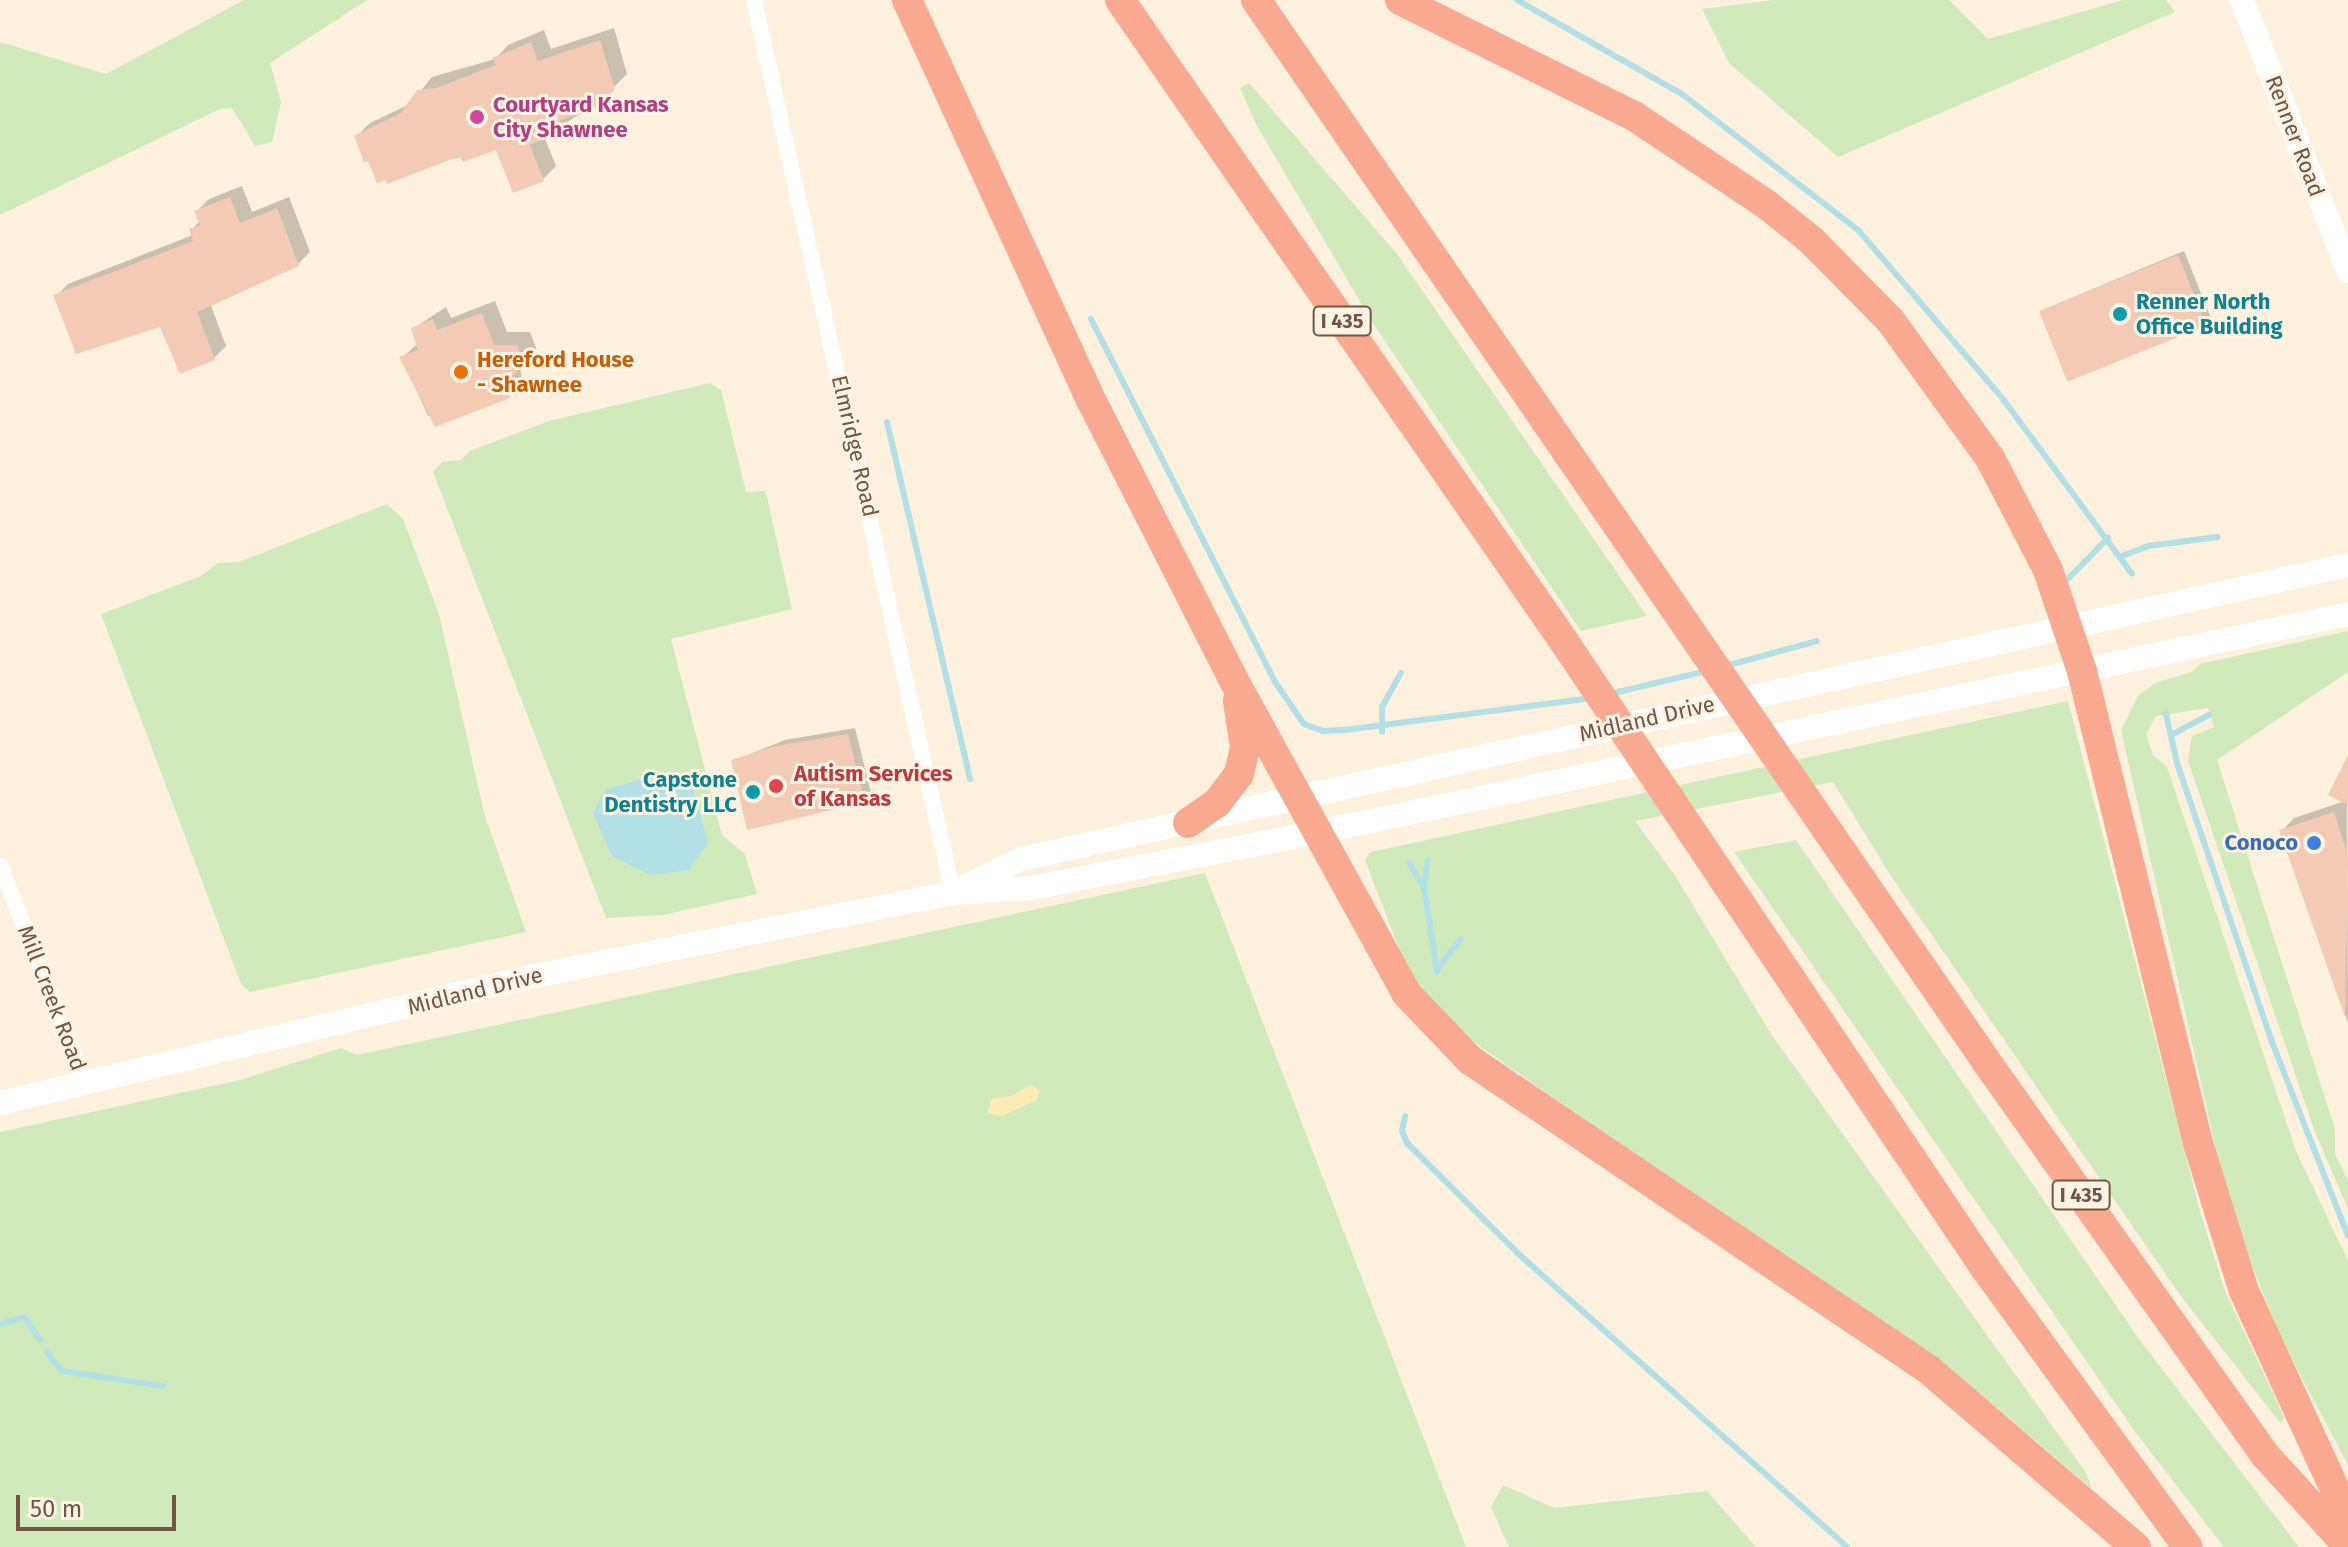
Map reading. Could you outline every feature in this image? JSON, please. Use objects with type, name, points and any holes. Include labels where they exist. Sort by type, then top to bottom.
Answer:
[{"type":"highway","points":[[907,0],[1025,263],[1233,679],[1301,797],[1406,993],[1470,1060],[1928,1369],[2136,1547]]},
{"type":"highway","name":"I 435","points":[[1120,0],[1565,643],[1985,1268],[2188,1547]]},
{"type":"highway","name":"I 435","points":[[1256,0],[1830,832],[2265,1455],[2348,1546]]},
{"type":"highway","points":[[1400,0],[1634,116],[1731,177],[1811,240],[1890,320],[1959,409],[2020,511],[2068,625],[2221,1222],[2268,1350],[2348,1518]]},
{"type":"highway","points":[[1188,823],[1228,792],[1244,762],[1245,733],[1233,679]]},
{"type":"main road","name":"Renner Road","points":[[2242,0],[2348,271]]},
{"type":"main road","name":"Midland Drive","points":[[953,893],[1021,859],[2348,565]]},
{"type":"main road","name":"Midland Drive","points":[[0,1103],[86,1086],[534,976],[697,948],[953,893],[1031,888],[1319,832],[2348,614]]},
{"type":"street","name":"Elmridge Road","points":[[754,0],[953,893]]},
{"type":"street","name":"Mill Creek Road","points":[[0,865],[86,1086]]},
{"type":"green space","points":[[244,0],[367,0],[270,63],[281,102],[272,142],[255,146],[232,108],[220,109],[0,215],[0,42],[106,74]]},
{"type":"green space","points":[[1774,0],[1949,0],[1988,39],[2123,0],[2166,0],[2175,12],[1838,157],[1729,63],[1702,9]]},
{"type":"green space","points":[[1249,83],[1397,254],[1647,616],[1581,631],[1372,322],[1256,124],[1240,88]]},
{"type":"green space","points":[[710,383],[721,390],[746,492],[765,491],[792,609],[671,639],[722,835],[745,854],[757,894],[663,915],[606,918],[433,472],[442,462],[461,460],[470,451],[549,421]]},
{"type":"green space","points":[[387,504],[403,519],[439,614],[484,813],[526,932],[250,992],[241,984],[101,614],[201,576],[218,563],[239,562]]},
{"type":"green space","points":[[2348,631],[2348,672],[2217,760],[2335,1129],[2335,1154],[2348,1180],[2348,1209],[2315,1132],[2188,761],[2192,736],[2214,727],[2208,708],[2156,716],[2146,734],[2153,755],[2167,767],[2296,1151],[2348,1261],[2348,1465],[2280,1336],[2246,1250],[2219,1162],[2121,730],[2138,696],[2155,683],[2192,672],[2200,664]]},
{"type":"green space","points":[[2068,701],[2201,1215],[2225,1291],[2284,1417],[2281,1424],[2180,1295],[1891,876],[1833,782],[1635,821],[1674,874],[1771,1034],[2086,1473],[2092,1489],[1994,1405],[1468,1038],[1423,992],[1405,964],[1365,860],[1371,852]]},
{"type":"green space","points":[[1796,840],[2139,1339],[2299,1547],[2224,1547],[2136,1433],[1734,852]]},
{"type":"green space","points":[[1205,873],[1466,1547],[0,1547],[0,1132],[240,1080],[341,1048],[357,1055]]},
{"type":"green space","points":[[1503,1485],[1554,1508],[1707,1491],[1756,1547],[1509,1547],[1491,1507]]},
{"type":"sand","points":[[1031,1085],[1040,1090],[1037,1100],[1002,1116],[988,1113],[991,1099],[1011,1096]]},
{"type":"water","points":[[665,772],[683,778],[693,789],[708,843],[689,870],[650,875],[612,856],[593,813],[605,790]]},
{"type":"building","name":"Courtyard Kansas City Shawnee","points":[[600,40],[615,89],[598,106],[560,120],[563,128],[530,145],[544,181],[513,193],[496,150],[463,162],[460,156],[387,184],[385,180],[377,183],[368,161],[364,162],[354,136],[401,113],[417,90],[436,88],[496,65],[492,58],[531,42],[538,61]]},
{"type":"building","points":[[230,197],[240,223],[277,208],[299,266],[197,312],[215,360],[180,374],[160,327],[76,354],[53,295],[193,241],[189,229],[200,225],[194,211]]},
{"type":"building","name":"Renner North Office Building","points":[[2178,255],[2206,325],[2067,382],[2039,311]]},
{"type":"building","name":"Hereford House - Shawnee","points":[[482,313],[494,345],[517,345],[525,365],[508,379],[510,398],[435,427],[399,357],[418,350],[411,328],[433,319],[437,330]]},
{"type":"building","points":[[848,734],[865,802],[747,830],[731,760],[776,746]]},
{"type":"building","name":"Conoco","points":[[2348,755],[2348,805],[2328,795]]},
{"type":"building","points":[[2334,812],[2348,855],[2345,1017],[2279,830]]},
{"type":"waterway","points":[[1517,0],[1682,94],[1859,231],[2003,399],[2132,574]]},
{"type":"waterway","points":[[1091,319],[1275,682],[1304,724],[1323,731],[1345,730],[1590,698]]},
{"type":"waterway","points":[[887,422],[970,779]]},
{"type":"waterway","points":[[2122,556],[2148,546],[2217,537]]},
{"type":"waterway","points":[[2065,582],[2108,538]]},
{"type":"waterway","points":[[1726,666],[1817,641]]},
{"type":"waterway","points":[[1609,694],[1707,671]]},
{"type":"waterway","points":[[1382,732],[1382,707],[1401,673]]},
{"type":"waterway","points":[[2166,714],[2177,763],[2272,1042],[2348,1236]]},
{"type":"waterway","points":[[2171,735],[2209,715]]},
{"type":"waterway","points":[[1424,887],[1428,860]]},
{"type":"waterway","points":[[1409,863],[1424,887],[1437,972]]},
{"type":"waterway","points":[[1438,968],[1461,939]]},
{"type":"waterway","points":[[1405,1116],[1402,1131],[1407,1143],[1523,1258],[1847,1547]]},
{"type":"waterway","points":[[0,1324],[24,1317],[40,1340]]},
{"type":"waterway","points":[[47,1352],[62,1371],[163,1386]]},
{"type":"place","name":"Courtyard Kansas City Shawnee","points":[[477,117]]},
{"type":"place","name":"Renner North Office Building","points":[[2120,314]]},
{"type":"place","name":"Hereford House - Shawnee","points":[[461,372]]},
{"type":"place","name":"Autism Services of Kansas","points":[[776,786]]},
{"type":"place","name":"Capstone Dentistry LLC","points":[[753,792]]},
{"type":"place","name":"Conoco","points":[[2314,843]]}]
